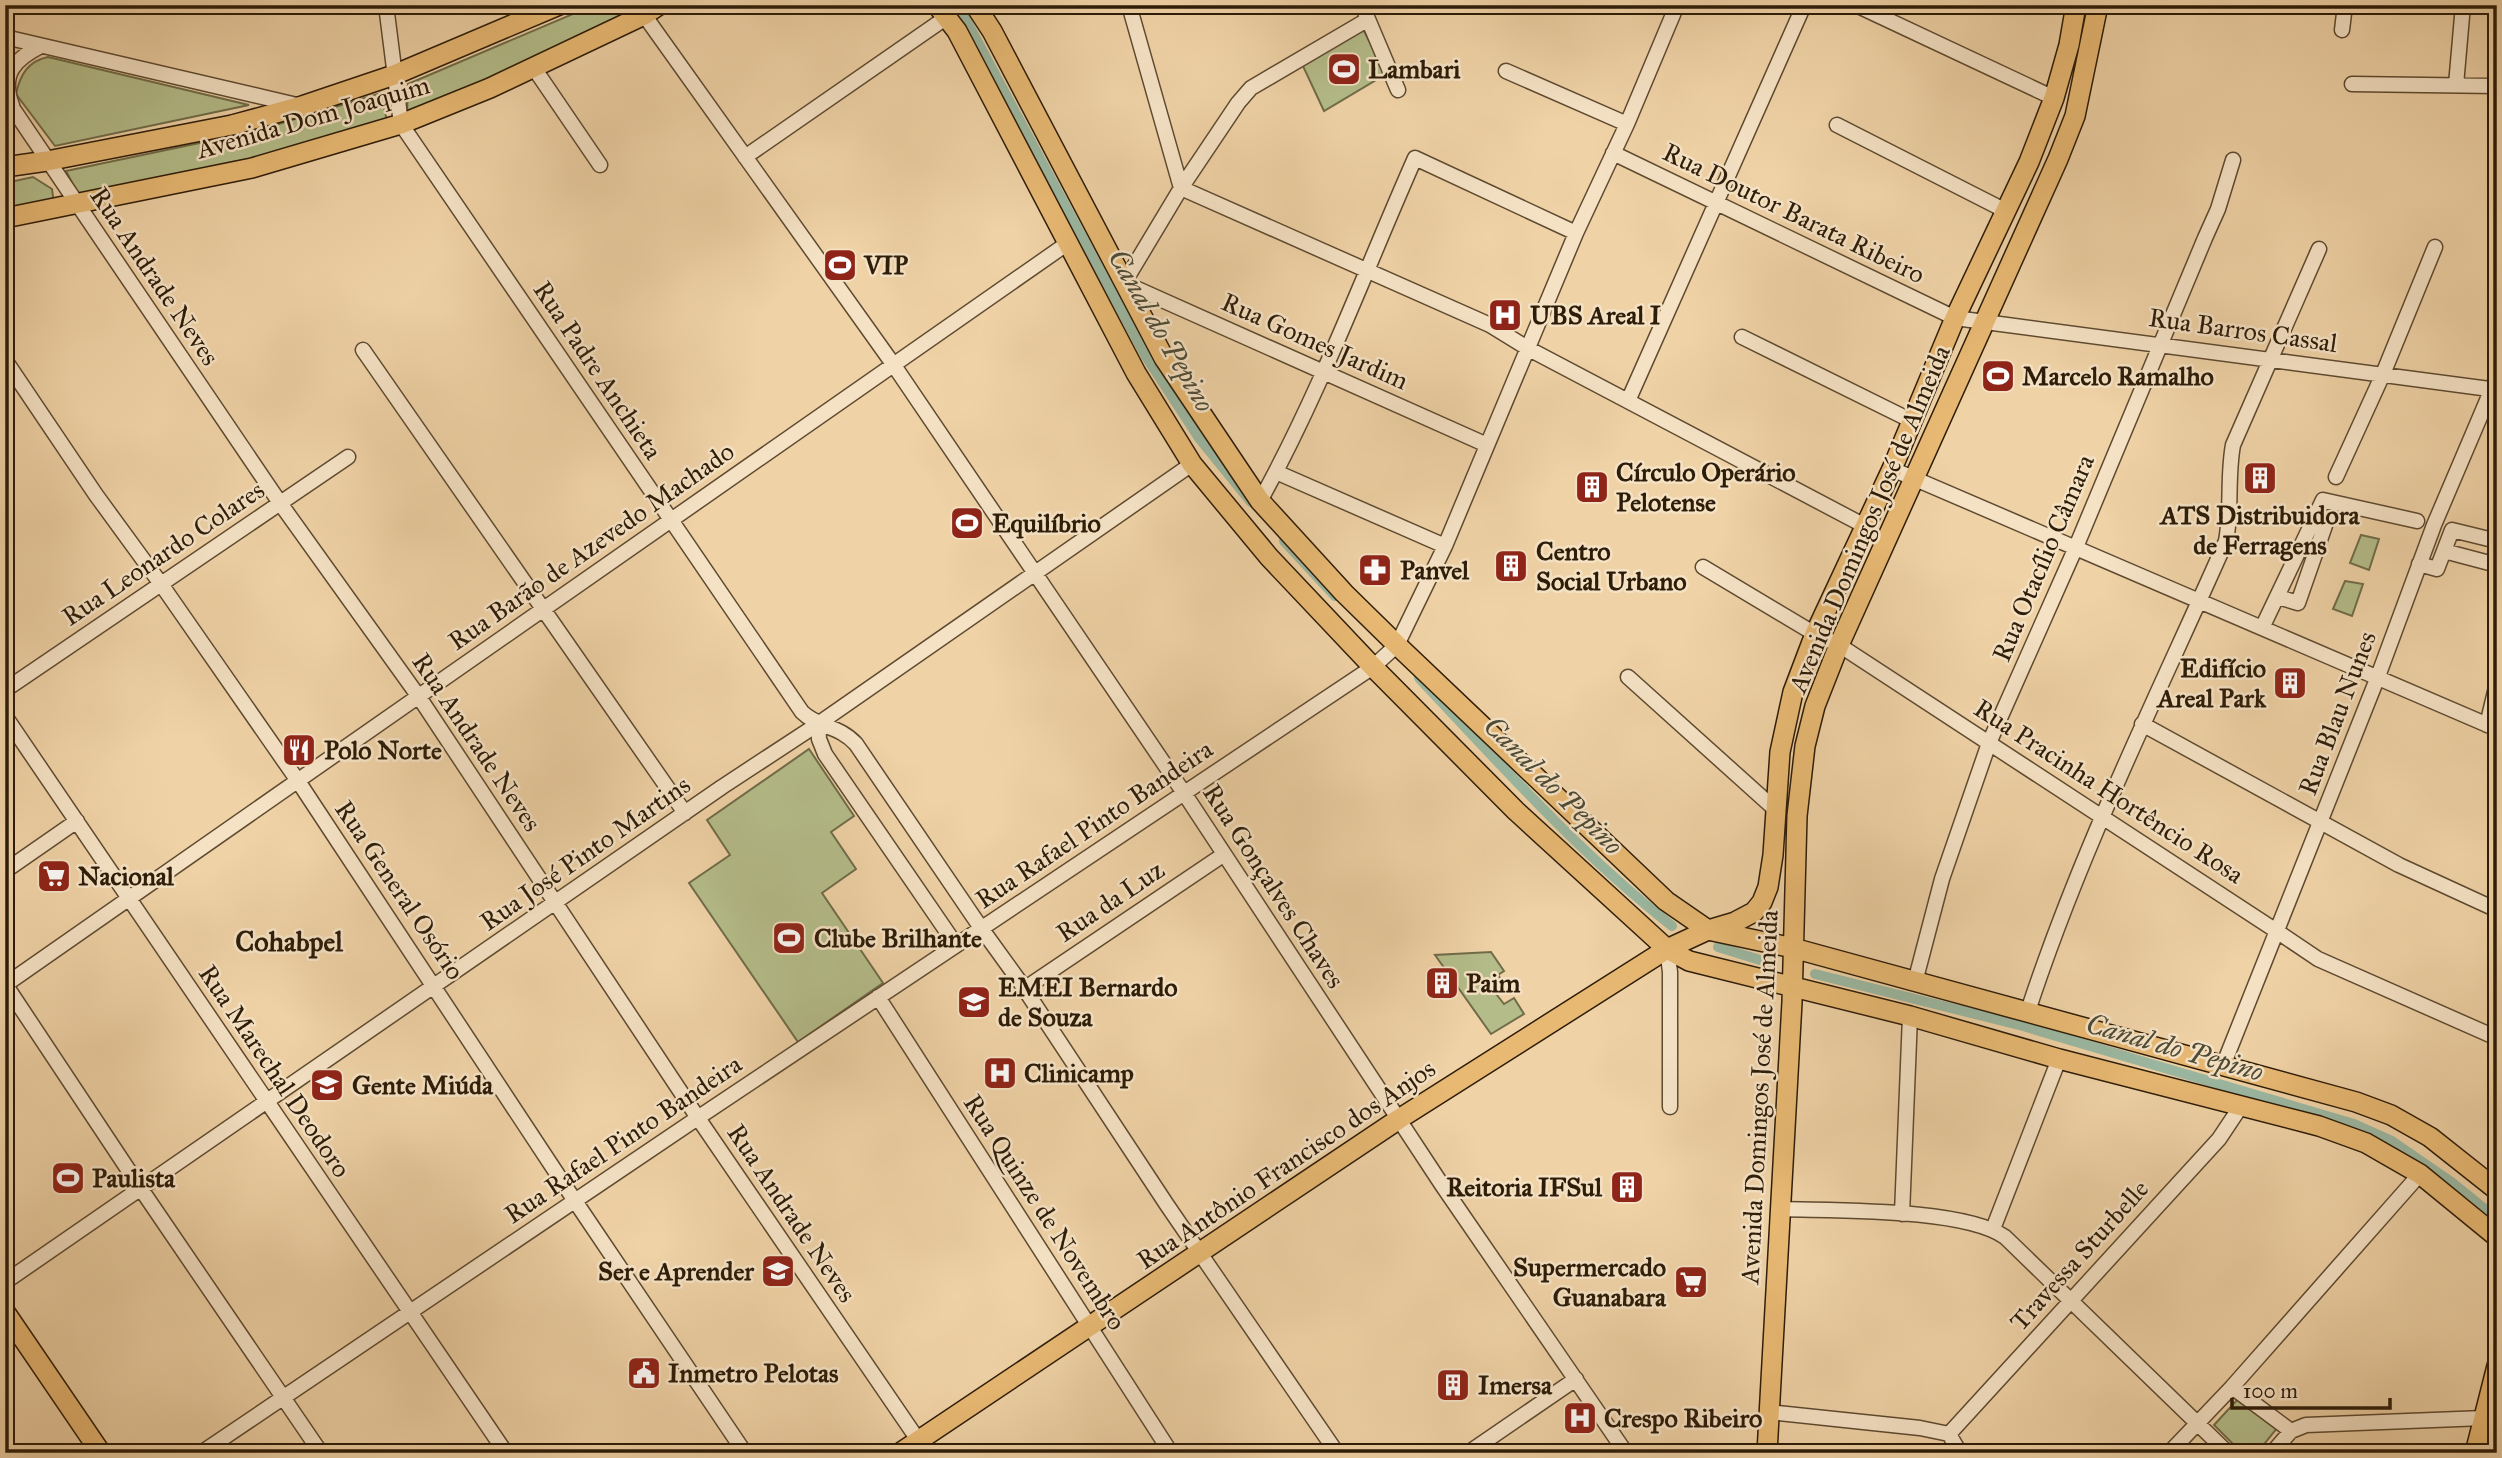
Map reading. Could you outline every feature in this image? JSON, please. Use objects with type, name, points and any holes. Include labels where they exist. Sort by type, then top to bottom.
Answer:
[{"type":"main road","name":"Avenida Dom Joaquim","points":[[5,167],[232,125],[302,106],[394,75],[559,5]]},
{"type":"main road","points":[[975,5],[977,37],[1068,243],[1150,366],[1260,501],[1344,593],[1665,901],[1708,930],[1793,948],[2356,1102],[2391,1115],[2430,1137],[2497,1190]]},
{"type":"main road","name":"Avenida Domingos José de Almeida","points":[[1708,930],[1735,922],[1754,912],[1768,887],[1780,752],[1793,692],[1815,634],[1892,469],[1955,318],[2006,211],[2054,98],[2076,5]]},
{"type":"main road","name":"Avenida Domingos José de Almeida","points":[[1767,1453],[1793,988],[1797,816],[1805,746],[1815,706],[1839,645],[2058,159],[2075,116],[2098,5]]},
{"type":"main road","name":"Avenida Dom Joaquim","points":[[5,218],[252,168],[401,124],[534,68],[647,9]]},
{"type":"main road","points":[[942,11],[977,37],[1124,283],[1150,366],[1192,464],[1269,557],[1373,667],[1516,811],[1667,949],[1689,961],[1910,1016],[2059,1059],[2319,1126],[2366,1143],[2420,1174],[2497,1237]]},
{"type":"main road","name":"Rua Antônio Francisco dos Anjos","points":[[900,1453],[922,1447],[1089,1326],[1399,1119],[1667,949],[1708,930]]},
{"type":"main road","points":[[5,1312],[101,1453]]},
{"type":"main road","points":[[2476,1451],[2497,1366]]},
{"type":"street","name":"Rua Padre Anchieta","points":[[386,5],[401,124],[802,712],[818,724]]},
{"type":"street","points":[[1129,5],[1181,188]]},
{"type":"street","points":[[1362,5],[1398,90]]},
{"type":"street","name":"Rua Rafael Pinto Bandeira","points":[[201,1453],[1373,667],[1396,645],[1445,546],[1576,233],[1627,124],[1676,5]]},
{"type":"street","points":[[1628,401],[1804,5]]},
{"type":"street","points":[[1856,5],[2054,98]]},
{"type":"street","points":[[2342,30],[2345,5]]},
{"type":"street","points":[[2456,85],[2463,5]]},
{"type":"street","name":"Rua Gonçalves Chaves","points":[[647,9],[745,157],[893,364],[1184,793],[1399,1119],[1626,1453]]},
{"type":"street","points":[[745,157],[942,11]]},
{"type":"street","points":[[1124,283],[1181,188],[1238,103],[1251,89],[1367,20]]},
{"type":"street","points":[[5,37],[302,106]]},
{"type":"street","points":[[14,111],[7,93],[13,64],[24,54],[41,46]]},
{"type":"street","points":[[534,68],[600,165]]},
{"type":"street","points":[[1506,71],[1627,124]]},
{"type":"street","points":[[2352,84],[2497,86]]},
{"type":"street","name":"Rua Andrade Neves","points":[[5,97],[280,503],[419,697],[698,1118],[922,1447]]},
{"type":"street","points":[[1837,125],[2006,211]]},
{"type":"street","name":"Rua Doutor Barata Ribeiro","points":[[1613,153],[1955,318],[1983,321]]},
{"type":"street","points":[[1260,501],[1322,371],[1415,158],[1576,233]]},
{"type":"street","name":"Rua Otacílio Câmara","points":[[1915,982],[1942,879],[1989,743],[2076,547],[2218,209],[2233,160]]},
{"type":"street","points":[[1181,188],[1490,325],[1529,349],[1864,526]]},
{"type":"street","name":"Rua Barão de Azevedo Machado","points":[[5,984],[1068,243]]},
{"type":"street","points":[[2336,477],[2383,374],[2435,247]]},
{"type":"street","points":[[2027,1014],[2050,944],[2142,724],[2226,541],[2229,469],[2233,445],[2319,249]]},
{"type":"street","name":"Rua Gomes Jardim","points":[[1124,283],[1487,445]]},
{"type":"street","name":"Rua Barros Cassal","points":[[1983,321],[2383,374],[2495,385]]},
{"type":"street","points":[[1742,337],[1912,421]]},
{"type":"street","points":[[363,350],[545,608],[685,813]]},
{"type":"street","name":"Rua General Osório","points":[[5,360],[96,495],[162,584],[298,781],[745,1453]]},
{"type":"street","name":"Rua Blau Nunes","points":[[2223,1066],[2321,824],[2419,564],[2495,385]]},
{"type":"street","name":"Rua Leonardo Colares","points":[[5,690],[348,457]]},
{"type":"street","name":"Rua José Pinto Martins","points":[[5,1282],[1192,464]]},
{"type":"street","points":[[1892,469],[2492,727],[2497,683]]},
{"type":"street","points":[[1276,471],[1445,546]]},
{"type":"street","points":[[2262,628],[2322,500],[2417,521]]},
{"type":"street","points":[[2278,597],[2298,603],[2327,520],[2315,516]]},
{"type":"street","points":[[2419,564],[2437,569],[2452,530],[2497,541]]},
{"type":"street","points":[[2444,551],[2497,565]]},
{"type":"street","name":"Rua Pracinha Hortêncio Rosa","points":[[1703,567],[1815,634],[1839,645],[2104,816],[2301,949],[2497,1038]]},
{"type":"street","points":[[1628,677],[1776,811]]},
{"type":"street","name":"Rua Marechal Deodoro","points":[[5,716],[506,1453]]},
{"type":"street","points":[[956,945],[825,754],[819,739],[818,724],[833,727],[850,737],[1024,989],[1337,1453]]},
{"type":"street","points":[[2142,724],[2399,866],[2497,910]]},
{"type":"street","points":[[825,754],[829,742],[835,737],[850,737]]},
{"type":"street","points":[[5,871],[77,821]]},
{"type":"street","name":"Rua da Luz","points":[[1024,989],[1223,855]]},
{"type":"street","points":[[1667,949],[1670,972],[1670,1107]]},
{"type":"street","points":[[5,984],[321,1453]]},
{"type":"street","name":"Rua Quinze de Novembro","points":[[878,997],[1171,1453]]},
{"type":"street","points":[[1902,1214],[1910,1016]]},
{"type":"street","points":[[1993,1229],[2059,1059]]},
{"type":"street","name":"Travessa Sturbelle","points":[[1949,1434],[2219,1139],[2241,1106]]},
{"type":"street","points":[[2169,1453],[2232,1387],[2420,1174]]},
{"type":"street","points":[[1781,1209],[1902,1214],[1964,1222],[1993,1229],[2006,1237],[2228,1453]]},
{"type":"street","points":[[1468,1453],[1576,1379]]},
{"type":"street","points":[[2232,1387],[2291,1431]]},
{"type":"street","points":[[1769,1412],[1920,1428],[1949,1434],[1960,1453]]},
{"type":"street","points":[[2272,1453],[2291,1431],[2306,1425],[2484,1418]]},
{"type":"green space","points":[[594,5],[621,5],[629,17],[407,115],[408,84]]},
{"type":"green space","name":"Lambari","points":[[1362,27],[1386,74],[1324,111],[1302,64]]},
{"type":"green space","points":[[48,57],[249,105],[55,146],[16,94],[30,65]]},
{"type":"green space","points":[[381,93],[387,121],[249,164],[79,196],[66,171],[252,132]]},
{"type":"green space","points":[[33,177],[52,189],[54,204],[5,213],[5,183]]},
{"type":"green space","points":[[2361,535],[2379,539],[2369,570],[2350,563]]},
{"type":"green space","points":[[2345,581],[2363,584],[2352,616],[2333,609]]},
{"type":"green space","name":"Clube Brilhante","points":[[809,749],[854,816],[831,832],[856,869],[822,893],[883,983],[798,1042],[689,883],[730,855],[707,820]]},
{"type":"green space","points":[[1491,952],[1504,971],[1498,975],[1503,982],[1493,990],[1504,1004],[1514,998],[1524,1014],[1491,1034],[1435,955]]},
{"type":"green space","points":[[2237,1400],[2277,1428],[2257,1453],[2242,1453],[2214,1425]]},
{"type":"waterway","name":"Canal do Pepino","points":[[958,5],[1145,355],[1199,438],[1251,502]]},
{"type":"waterway","name":"Canal do Pepino","points":[[1284,541],[1335,596]]},
{"type":"waterway","name":"Canal do Pepino","points":[[1419,678],[1572,838],[1672,926]]},
{"type":"waterway","name":"Canal do Pepino","points":[[1718,947],[1773,964]]},
{"type":"waterway","name":"Canal do Pepino","points":[[1815,974],[2023,1026],[2354,1124],[2392,1141],[2450,1181],[2497,1219]]},
{"type":"place","name":"Lambari","points":[[1344,69]]},
{"type":"place","name":"VIP","points":[[840,265]]},
{"type":"place","name":"UBS Areal I","points":[[1505,315]]},
{"type":"place","name":"Marcelo Ramalho","points":[[1998,376]]},
{"type":"place","name":"ATS Distribuidora de Ferragens","points":[[2260,478]]},
{"type":"place","name":"Círculo Operário Pelotense","points":[[1592,487]]},
{"type":"place","name":"Equilíbrio","points":[[967,523]]},
{"type":"place","name":"Centro Social Urbano","points":[[1511,566]]},
{"type":"place","name":"Panvel","points":[[1375,570]]},
{"type":"place","name":"Edifício Areal Park","points":[[2290,683]]},
{"type":"place","name":"Polo Norte","points":[[299,750]]},
{"type":"place","name":"Nacional","points":[[54,876]]},
{"type":"place","name":"Clube Brilhante","points":[[789,938]]},
{"type":"place","name":"Paim","points":[[1442,983]]},
{"type":"place","name":"EMEI Bernardo de Souza","points":[[974,1002]]},
{"type":"place","name":"Clinicamp","points":[[1000,1073]]},
{"type":"place","name":"Gente Miúda","points":[[327,1085]]},
{"type":"place","name":"Paulista","points":[[68,1178]]},
{"type":"place","name":"Reitoria IFSul","points":[[1627,1187]]},
{"type":"place","name":"Ser e Aprender","points":[[778,1271]]},
{"type":"place","name":"Supermercado Guanabara","points":[[1691,1282]]},
{"type":"place","name":"Inmetro Pelotas","points":[[644,1373]]},
{"type":"place","name":"Imersa","points":[[1453,1385]]},
{"type":"place","name":"Crespo Ribeiro","points":[[1580,1418]]},
{"type":"district","name":"Cohabpel","points":[[289,941]]}]
